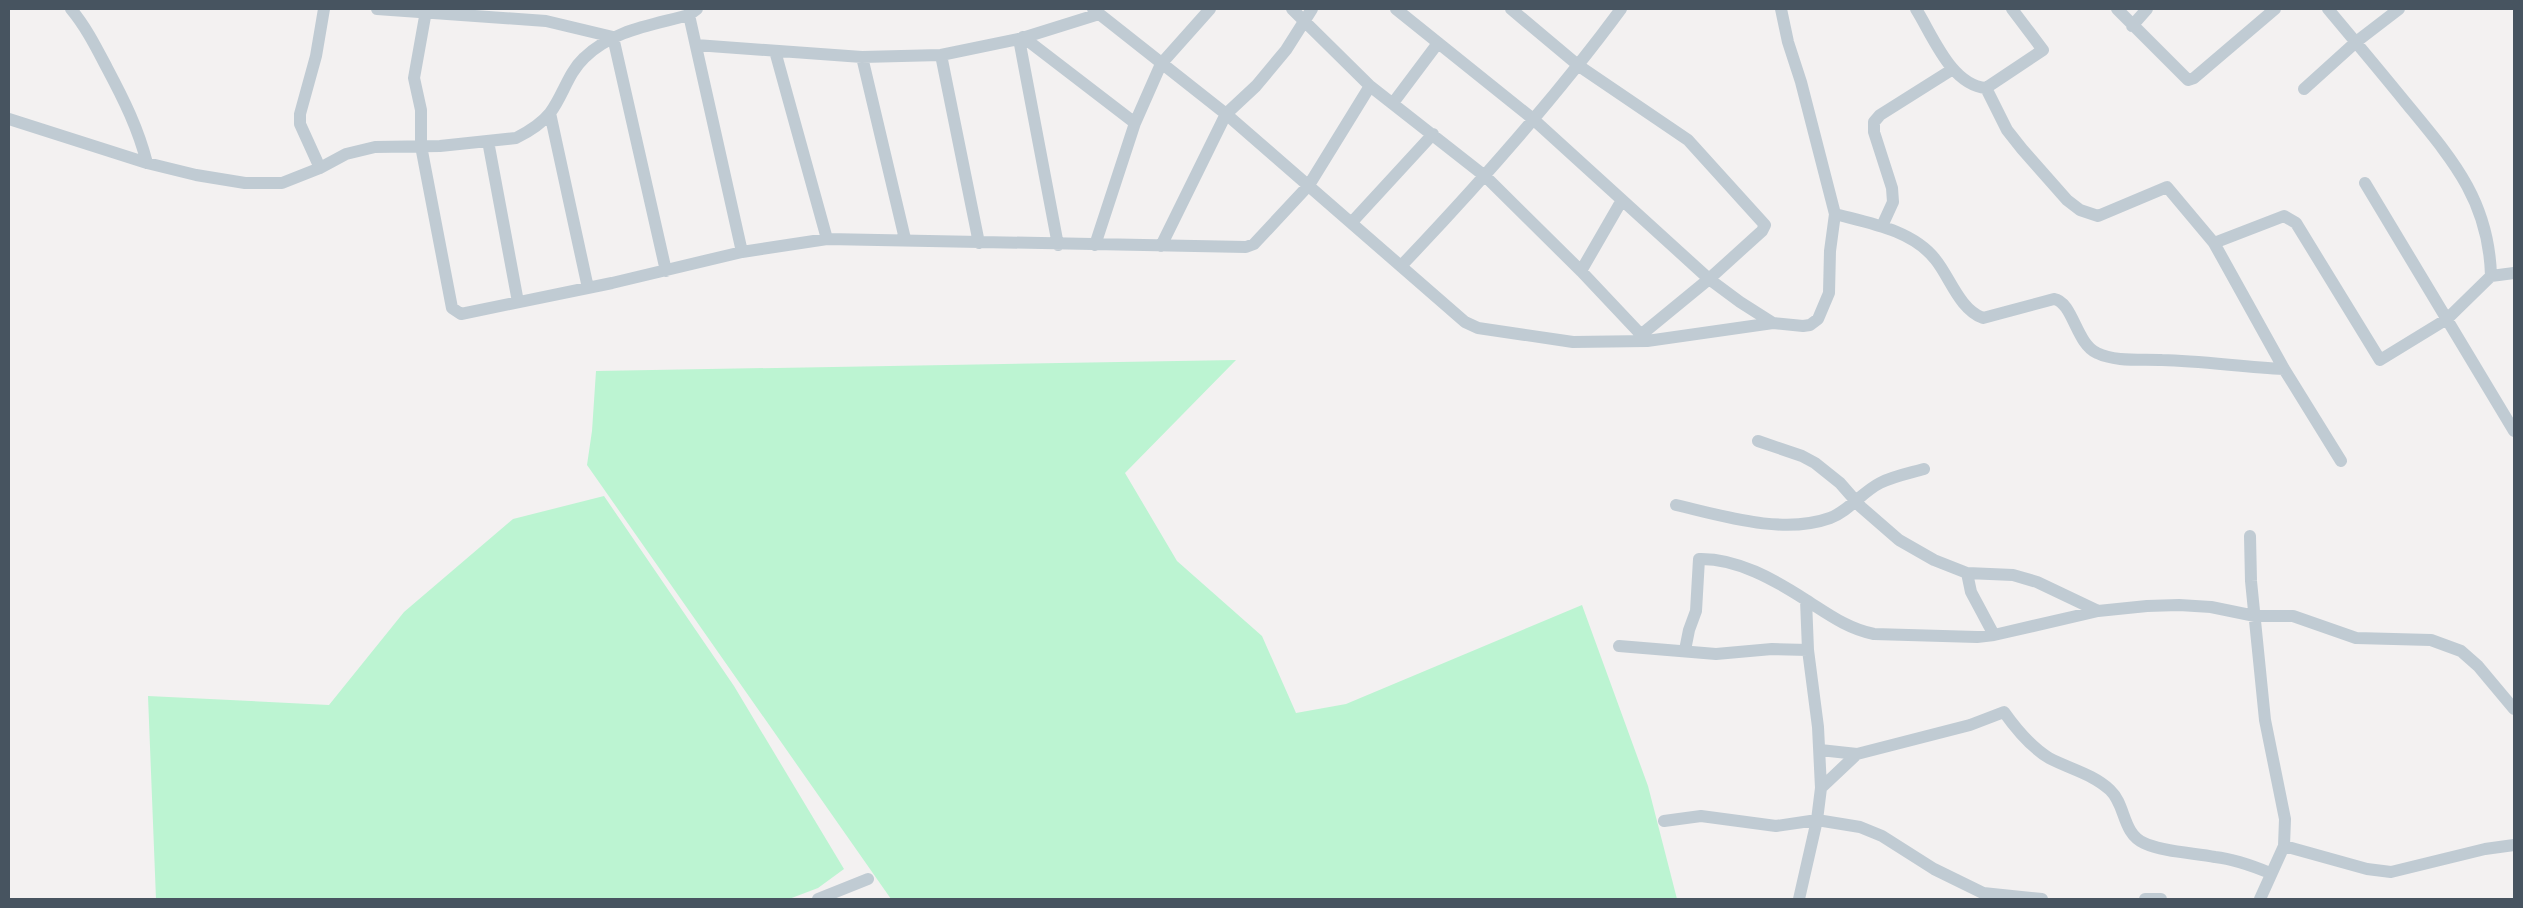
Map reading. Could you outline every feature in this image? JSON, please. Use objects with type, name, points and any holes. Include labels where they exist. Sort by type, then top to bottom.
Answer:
[{"type":"street","points":[[320,168],[300,124],[300,114],[316,56],[324,9]]},
{"type":"street","points":[[377,9],[546,21],[613,37]]},
{"type":"street","points":[[1095,245],[1135,123],[1161,64],[1210,9]]},
{"type":"street","points":[[1292,9],[1370,86],[1486,177],[1581,271],[1644,338]]},
{"type":"street","points":[[1161,246],[1226,114],[1256,86],[1286,50],[1306,22],[1312,9]]},
{"type":"street","points":[[1396,9],[1533,119],[1709,279],[1773,323]]},
{"type":"street","points":[[1511,9],[1579,66],[1688,140],[1766,225],[1762,232],[1644,338]]},
{"type":"street","points":[[1401,266],[1486,177],[1579,66],[1621,9]]},
{"type":"street","points":[[696,45],[862,57],[941,55],[1021,38],[1096,11],[1226,114],[1465,322],[1478,328],[1573,342],[1644,338],[1773,323],[1803,326],[1810,324],[1818,318],[1825,306],[1829,293],[1830,251],[1835,214],[1801,82],[1788,42],[1781,9]]},
{"type":"street","points":[[1916,9],[1953,69],[1971,85],[1986,88],[2043,50],[2012,9]]},
{"type":"street","points":[[2117,9],[2184,78],[2191,80],[2275,9]]},
{"type":"street","points":[[2132,26],[2147,9]]},
{"type":"street","points":[[2328,9],[2452,158],[2469,186],[2481,215],[2490,250],[2490,276]]},
{"type":"street","points":[[2304,90],[2356,42],[2399,9]]},
{"type":"street","points":[[77,11],[131,111],[147,164]]},
{"type":"street","points":[[426,11],[414,78],[421,110],[422,146],[452,308],[461,314],[588,288],[742,252],[827,239],[905,239],[979,243],[1161,246],[1251,245],[1309,185],[1370,86]]},
{"type":"street","points":[[9,119],[147,164],[245,183],[282,183],[320,168],[346,154],[375,147],[422,146],[516,138],[528,132],[550,112],[568,78],[584,57],[613,37],[630,30],[693,12],[696,45],[742,252]]},
{"type":"street","points":[[613,37],[666,270]]},
{"type":"street","points":[[1021,38],[1135,123]]},
{"type":"street","points":[[1021,38],[1058,244]]},
{"type":"street","points":[[1393,103],[1438,43]]},
{"type":"street","points":[[775,51],[827,239]]},
{"type":"street","points":[[941,55],[979,243]]},
{"type":"street","points":[[862,57],[905,239]]},
{"type":"street","points":[[1882,226],[1894,202],[1892,188],[1874,132],[1874,122],[1880,115],[1953,69]]},
{"type":"street","points":[[1986,88],[2007,130],[2068,200],[2080,210],[2098,216],[2167,188],[2214,243],[2284,369],[2341,461]]},
{"type":"street","points":[[550,112],[588,288]]},
{"type":"street","points":[[1352,222],[1433,134]]},
{"type":"street","points":[[488,141],[518,302]]},
{"type":"street","points":[[2365,183],[2514,431]]},
{"type":"street","points":[[1581,271],[1622,200]]},
{"type":"street","points":[[1835,214],[1882,226],[1926,249],[1936,259],[1970,310],[1983,318],[2054,299],[2065,304],[2073,324],[2088,346],[2097,353],[2144,360],[2284,369]]},
{"type":"street","points":[[2214,243],[2284,216],[2290,218],[2296,223],[2380,360],[2447,319],[2490,276],[2514,273]]},
{"type":"street","points":[[1758,442],[1802,456],[1815,463],[1840,483],[1856,501],[1910,547],[1940,563],[1968,573],[2013,575],[2037,582],[2098,611]]},
{"type":"street","points":[[1676,505],[1730,517],[1772,523],[1796,524],[1830,518],[1880,483],[1924,468]]},
{"type":"street","points":[[2250,536],[2251,581],[2265,720],[2286,819],[2284,846],[2270,873],[2260,899]]},
{"type":"street","points":[[1685,650],[1689,630],[1696,611],[1699,558],[1741,565],[1806,600],[1834,618],[1863,632],[1874,634],[1977,637],[1994,635],[2098,611],[2179,605],[2211,607],[2255,616],[2293,616],[2356,638],[2431,640],[2461,651],[2509,699],[2514,709]]},
{"type":"street","points":[[1968,573],[1971,592],[1994,635]]},
{"type":"street","points":[[1799,899],[1817,820],[1821,788],[1820,750],[1808,650],[1806,600]]},
{"type":"street","points":[[1619,646],[1732,654],[1772,649],[1808,650]]},
{"type":"street","points":[[1820,750],[1857,754],[1962,727],[2004,712],[2012,724],[2040,751],[2089,775],[2109,789],[2117,797],[2128,828],[2134,837],[2145,844],[2218,857],[2270,873]]},
{"type":"street","points":[[1821,788],[1857,754]]},
{"type":"street","points":[[1664,821],[1701,816],[1784,826],[1817,820],[1860,827],[1874,832],[1979,896],[2042,899]]},
{"type":"street","points":[[2284,846],[2367,870],[2391,872],[2485,849],[2514,845]]},
{"type":"street","points":[[818,899],[868,879]]},
{"type":"street","points":[[2145,899],[2161,899]]},
{"type":"green space","points":[[1236,360],[1125,473],[1177,561],[1262,636],[1296,713],[1346,704],[1582,605],[1648,786],[1677,899],[891,899],[587,465],[592,431],[596,371]]},
{"type":"green space","points":[[604,496],[734,686],[844,869],[818,888],[789,899],[156,899],[148,696],[329,705],[404,612],[513,519]]}]
